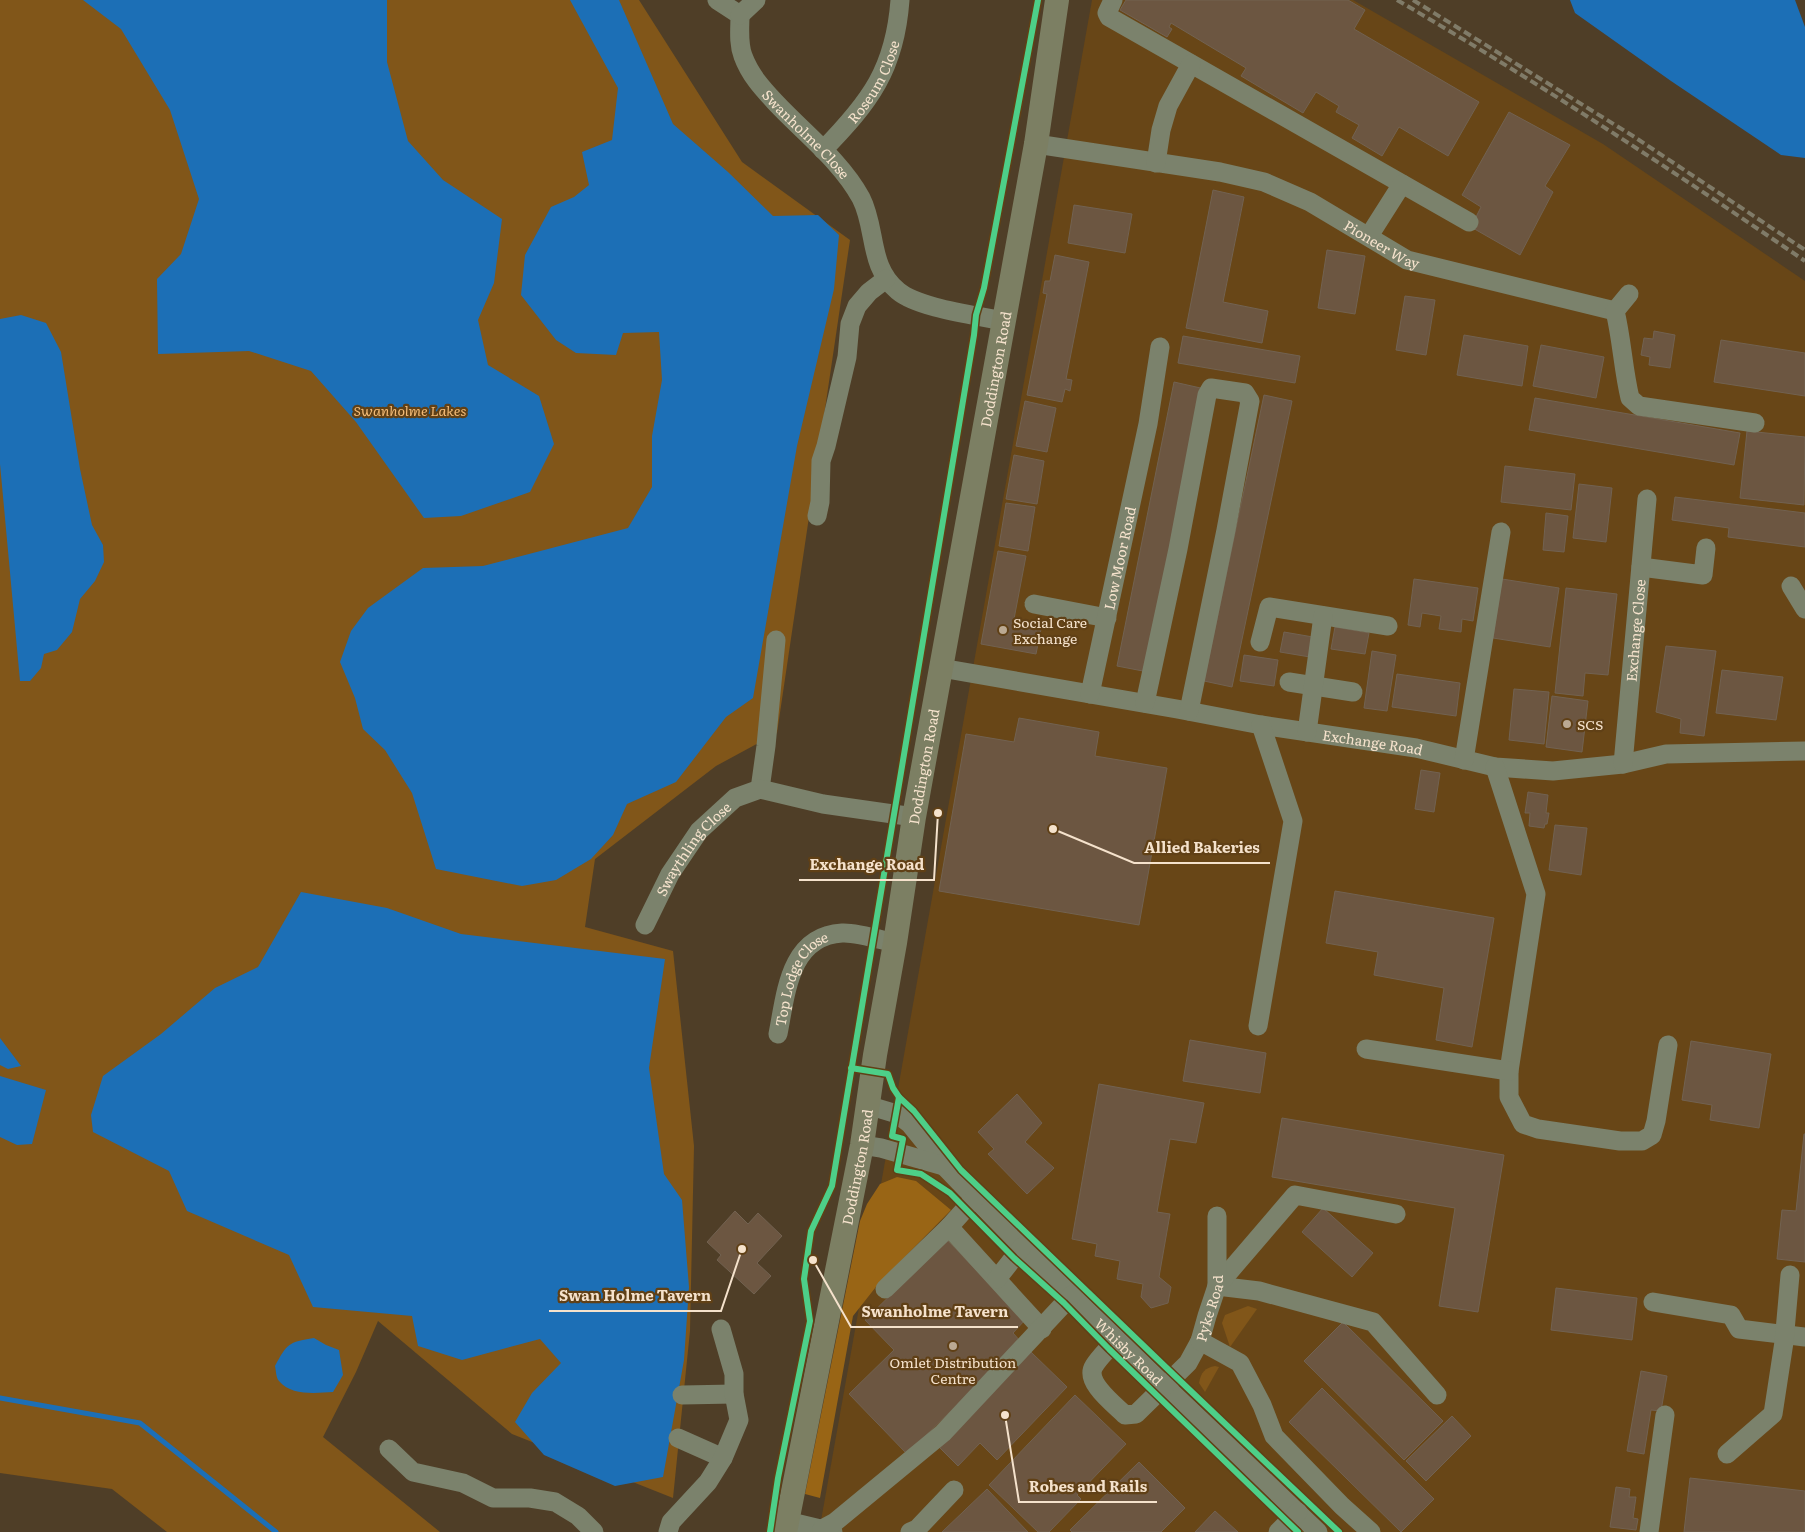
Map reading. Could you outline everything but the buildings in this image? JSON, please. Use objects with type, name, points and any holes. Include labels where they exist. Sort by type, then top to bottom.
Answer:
[{"type":"main road","name":"Doddington Road","points":[[786,1526],[862,1145],[914,817],[1036,144],[1057,0]]},
{"type":"street","points":[[717,0],[740,15],[756,0]]},
{"type":"street","name":"Roseum Close","points":[[823,150],[864,105],[880,78],[897,34],[900,0]]},
{"type":"street","points":[[1113,0],[1107,13],[1109,17],[1468,222]]},
{"type":"street","name":"Swanholme Close","points":[[740,15],[742,54],[756,80],[823,150],[856,189],[870,220],[878,265],[886,279],[907,298],[923,304],[1003,321]]},
{"type":"street","points":[[1156,163],[1161,130],[1168,106],[1190,64]]},
{"type":"street","name":"Pioneer Way","points":[[1036,144],[1220,172],[1264,182],[1310,202],[1407,260],[1615,312]]},
{"type":"street","points":[[1369,236],[1402,184]]},
{"type":"street","points":[[817,516],[820,502],[821,461],[847,357],[850,324],[857,306],[869,292],[886,279]]},
{"type":"street","points":[[1629,294],[1615,312],[1621,335],[1623,369],[1632,402],[1639,406],[1755,423]]},
{"type":"street","name":"Low Moor Road","points":[[1090,694],[1148,424],[1160,347]]},
{"type":"street","points":[[1145,703],[1170,588],[1207,395],[1211,388],[1245,393],[1250,401],[1189,711]]},
{"type":"street","name":"Exchange Close","points":[[1623,764],[1647,499]]},
{"type":"street","points":[[1464,760],[1501,532]]},
{"type":"street","points":[[1641,566],[1703,575],[1706,548]]},
{"type":"street","points":[[1791,586],[1805,609]]},
{"type":"street","points":[[1034,604],[1107,618]]},
{"type":"street","points":[[1260,642],[1269,607],[1388,626]]},
{"type":"street","points":[[1307,732],[1323,616]]},
{"type":"street","points":[[776,640],[760,789],[823,804],[914,817]]},
{"type":"street","name":"Exchange Road","points":[[941,668],[1262,725],[1416,748],[1495,767],[1553,771],[1623,764],[1666,754],[1805,752]]},
{"type":"street","points":[[1289,682],[1353,692]]},
{"type":"street","points":[[1258,1026],[1292,821],[1262,725]]},
{"type":"street","points":[[1495,767],[1536,894],[1509,1071],[1509,1097],[1524,1124],[1546,1131],[1620,1141],[1642,1141],[1652,1135],[1656,1121],[1668,1045]]},
{"type":"street","name":"Swaythling Close","points":[[645,925],[670,874],[699,831],[735,798],[760,789]]},
{"type":"street","name":"Top Lodge Close","points":[[778,1034],[789,979],[801,953],[820,937],[843,932],[895,943]]},
{"type":"street","points":[[1366,1049],[1509,1071]]},
{"type":"street","name":"Whisby Road","points":[[868,1105],[897,1114],[910,1124],[944,1166],[1022,1248],[1318,1532]]},
{"type":"street","name":"Whisby Road","points":[[862,1145],[881,1148],[944,1166]]},
{"type":"street","points":[[1217,1286],[1295,1195],[1396,1214]]},
{"type":"street","points":[[885,1289],[949,1227],[975,1198]]},
{"type":"street","name":"Pyke Road","points":[[1116,1339],[1094,1366],[1091,1375],[1093,1382],[1125,1415],[1136,1414],[1188,1362],[1200,1341],[1217,1286],[1217,1216]]},
{"type":"street","points":[[949,1227],[1042,1329]]},
{"type":"street","points":[[997,1279],[1022,1248]]},
{"type":"street","points":[[1728,1454],[1773,1414],[1777,1334],[1790,1275]]},
{"type":"street","points":[[1217,1286],[1259,1292],[1373,1322],[1436,1395]]},
{"type":"street","points":[[786,1526],[828,1530],[835,1522],[943,1433],[1072,1295]]},
{"type":"street","points":[[1653,1302],[1731,1315],[1739,1329],[1805,1337]]},
{"type":"street","points":[[668,1532],[671,1522],[708,1482],[723,1458],[739,1420],[734,1394],[734,1374],[721,1329]]},
{"type":"street","points":[[1200,1341],[1240,1363],[1262,1405],[1274,1436],[1329,1493],[1371,1532]]},
{"type":"street","points":[[682,1395],[734,1394]]},
{"type":"street","points":[[1649,1532],[1665,1414]]},
{"type":"street","points":[[678,1438],[723,1458]]},
{"type":"street","points":[[389,1449],[413,1472],[463,1483],[493,1498],[530,1498],[555,1502],[578,1516],[594,1532]]},
{"type":"street","points":[[910,1532],[917,1529],[954,1490]]},
{"type":"street","points":[[1278,1532],[1298,1512]]},
{"type":"shaded area","points":[[1092,0],[1353,0],[1603,144],[1805,281],[1805,1532],[819,1532]]},
{"type":"shaded area","points":[[897,1177],[916,1181],[951,1210],[879,1283],[853,1316],[820,1498],[805,1494],[860,1221],[867,1204],[880,1184]]},
{"type":"green space","name":"Swanholme Lakes","points":[[0,0],[639,0],[742,162],[850,240],[777,733],[716,766],[595,859],[585,927],[673,951],[694,1146],[690,1331],[673,1498],[512,1434],[378,1321],[356,1372],[323,1437],[440,1532],[167,1532],[112,1489],[0,1473]]},
{"type":"green space","points":[[1248,1306],[1257,1309],[1230,1347],[1222,1323],[1225,1315]]},
{"type":"green space","points":[[1215,1366],[1219,1367],[1205,1392],[1199,1383],[1201,1376],[1206,1369]]},
{"type":"water","points":[[83,0],[387,0],[387,62],[408,141],[443,180],[502,219],[494,283],[478,320],[488,365],[539,396],[554,444],[530,492],[461,516],[424,518],[356,422],[311,371],[249,351],[158,354],[157,279],[181,254],[199,199],[170,110],[121,29]]},
{"type":"water","points":[[570,0],[619,0],[673,124],[728,172],[773,216],[818,215],[839,235],[834,289],[797,446],[753,698],[726,717],[676,782],[627,804],[613,835],[591,859],[556,880],[522,886],[436,869],[412,793],[385,750],[363,729],[355,698],[340,662],[351,631],[368,608],[423,568],[483,566],[628,528],[652,487],[652,436],[662,380],[659,332],[623,333],[616,355],[576,353],[556,340],[521,295],[525,255],[551,207],[574,197],[589,185],[582,152],[612,140],[618,88]]},
{"type":"water","points":[[1570,0],[1795,0],[1805,27],[1805,158],[1781,155],[1671,81],[1575,13]]},
{"type":"water","points":[[21,315],[46,323],[61,352],[80,469],[92,525],[103,545],[104,562],[95,581],[80,599],[72,632],[57,650],[44,654],[41,668],[30,681],[20,681],[0,464],[0,319]]},
{"type":"water","points":[[301,892],[387,908],[461,934],[665,959],[649,1068],[664,1174],[682,1200],[689,1287],[684,1360],[663,1477],[615,1486],[544,1455],[515,1422],[532,1393],[561,1363],[540,1339],[462,1360],[418,1346],[412,1316],[313,1307],[289,1255],[187,1211],[169,1171],[93,1132],[91,1115],[103,1076],[161,1034],[215,988],[258,967]]},
{"type":"water","points":[[0,1038],[21,1066],[8,1069],[0,1065]]},
{"type":"water","points":[[0,1076],[46,1090],[32,1144],[17,1145],[0,1137]]},
{"type":"water","points":[[314,1338],[339,1350],[343,1375],[333,1392],[312,1393],[297,1391],[284,1386],[277,1378],[275,1366],[289,1345]]},
{"type":"waterway","points":[[0,1398],[140,1423],[276,1532]]},
{"type":"railway","points":[[1397,0],[1501,62],[1603,127],[1805,261]]},
{"type":"railway","points":[[1413,0],[1633,136],[1805,250]]},
{"type":"cycle path","points":[[770,1532],[778,1478],[810,1321],[804,1279],[811,1231],[832,1186],[976,315],[984,288],[1038,0]]},
{"type":"cycle path","points":[[851,1068],[888,1074],[893,1088],[899,1097],[914,1111],[961,1170],[1339,1532]]},
{"type":"cycle path","points":[[899,1097],[892,1136],[903,1139],[897,1170],[921,1174],[950,1193],[1014,1258],[1064,1303],[1298,1532]]},
{"type":"place","name":"Social Care Exchange","points":[[1003,630]]},
{"type":"place","name":"SCS","points":[[1567,724]]},
{"type":"place","name":"Exchange Road","points":[[938,813]]},
{"type":"place","name":"Allied Bakeries","points":[[1053,829]]},
{"type":"place","name":"Swan Holme Tavern","points":[[742,1249]]},
{"type":"place","name":"Swanholme Tavern","points":[[813,1260]]},
{"type":"place","name":"Omlet Distribution Centre","points":[[953,1346]]},
{"type":"place","name":"Robes and Rails","points":[[1005,1415]]}]
